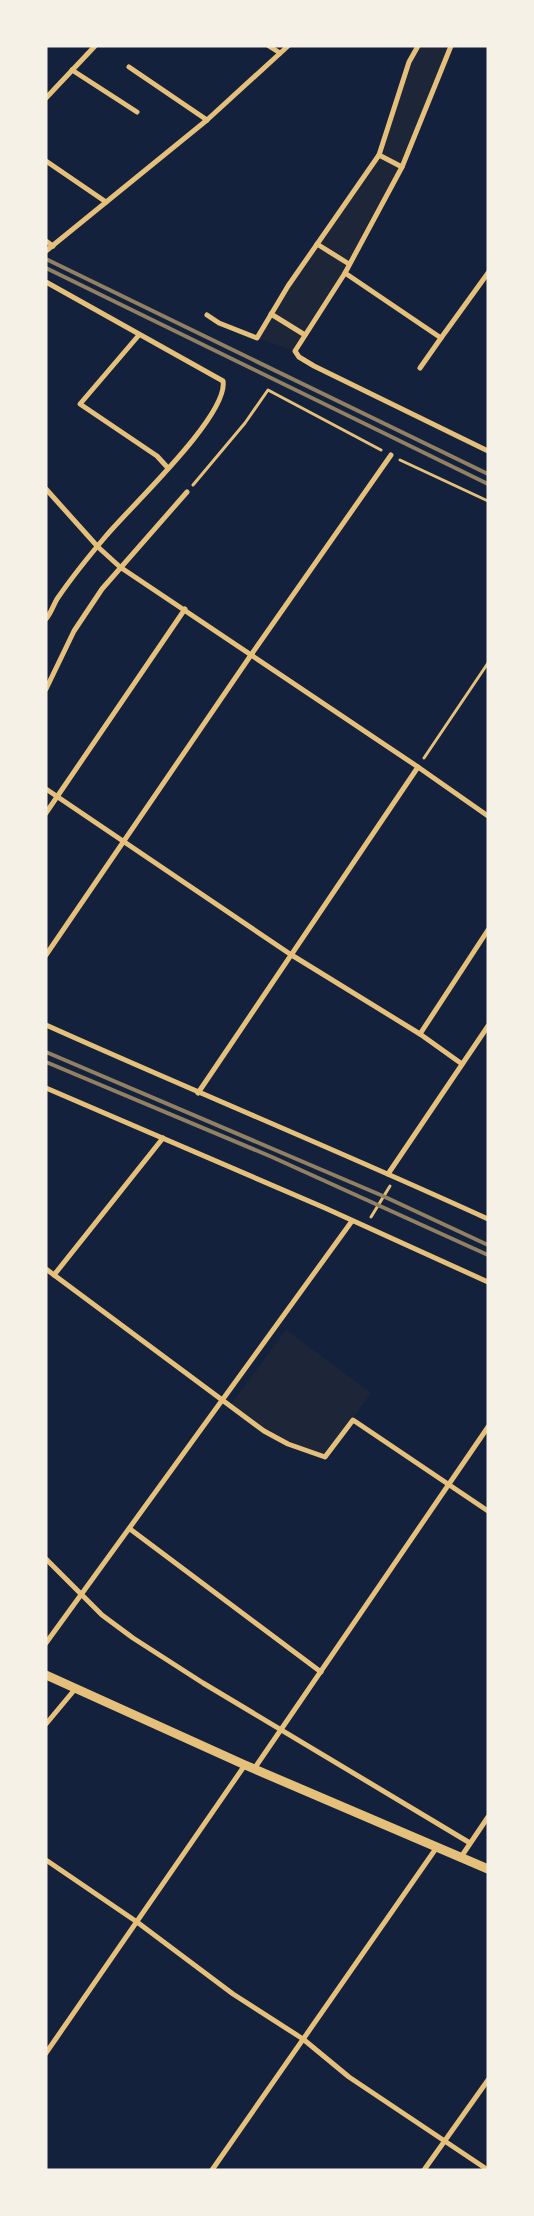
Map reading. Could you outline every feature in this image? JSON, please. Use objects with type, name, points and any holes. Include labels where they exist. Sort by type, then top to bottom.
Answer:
[{"type":"street","points":[[46,98],[94,46]]},
{"type":"street","points":[[269,46],[280,53]]},
{"type":"street","points":[[46,251],[207,120],[288,46]]},
{"type":"street","points":[[207,315],[219,323],[257,338],[317,244],[379,155],[409,62],[418,46]]},
{"type":"street","points":[[451,46],[402,167],[345,273],[295,351],[299,357],[488,451]]},
{"type":"street","points":[[129,67],[207,120]]},
{"type":"street","points":[[72,70],[137,112]]},
{"type":"street","points":[[379,155],[402,167]]},
{"type":"street","points":[[46,160],[106,202]]},
{"type":"street","points":[[46,241],[53,246]]},
{"type":"street","points":[[317,244],[349,264]]},
{"type":"street","points":[[345,273],[441,338]]},
{"type":"street","points":[[420,368],[488,273]]},
{"type":"street","points":[[46,282],[224,381],[224,390],[218,405],[197,434],[98,547],[47,615]]},
{"type":"street","points":[[272,314],[305,335]]},
{"type":"street","points":[[139,335],[80,404],[157,456],[168,468]]},
{"type":"street","points":[[46,955],[251,655],[391,455]]},
{"type":"street","points":[[46,489],[98,547],[120,567],[185,609],[488,816]]},
{"type":"street","points":[[46,689],[74,631],[120,567],[187,492]]},
{"type":"street","points":[[46,813],[185,609]]},
{"type":"street","points":[[198,1093],[418,767]]},
{"type":"street","points":[[46,789],[290,954],[420,1034],[462,1064]]},
{"type":"street","points":[[420,1034],[488,930]]},
{"type":"street","points":[[46,1024],[198,1093],[396,1177],[488,1219]]},
{"type":"street","points":[[388,1174],[488,1026]]},
{"type":"street","points":[[46,1088],[488,1282]]},
{"type":"street","points":[[54,1275],[163,1138]]},
{"type":"street","points":[[46,1643],[130,1530],[352,1221]]},
{"type":"street","points":[[46,1269],[264,1431],[288,1444],[325,1457],[353,1420],[488,1511]]},
{"type":"street","points":[[254,1769],[488,1427]]},
{"type":"street","points":[[130,1530],[321,1672]]},
{"type":"street","points":[[46,1559],[102,1615],[133,1638],[203,1683],[470,1843]]},
{"type":"street","points":[[46,1675],[254,1769],[488,1869]]},
{"type":"street","points":[[46,1724],[76,1688]]},
{"type":"street","points":[[46,2053],[245,1765]]},
{"type":"street","points":[[461,1857],[488,1817]]},
{"type":"street","points":[[212,2170],[436,1847]]},
{"type":"street","points":[[46,1860],[137,1922],[233,1994],[303,2039],[348,2077],[488,2170]]},
{"type":"street","points":[[424,2170],[488,2080]]},
{"type":"path","points":[[187,492],[245,423],[268,390],[391,455],[488,501]]},
{"type":"path","points":[[418,767],[488,663]]},
{"type":"path","points":[[366,1227],[396,1177]]},
{"type":"shaded area","points":[[417,46],[451,46],[402,167],[345,273],[295,351],[257,338],[317,244],[379,155],[402,83]]},
{"type":"shaded area","points":[[286,1330],[371,1393],[325,1457],[275,1437],[229,1407]]},
{"type":"railway","points":[[46,259],[488,474]]},
{"type":"railway","points":[[46,268],[488,484]]},
{"type":"railway","points":[[46,1052],[383,1196],[488,1245]]},
{"type":"railway","points":[[46,1062],[272,1157],[488,1255]]}]
